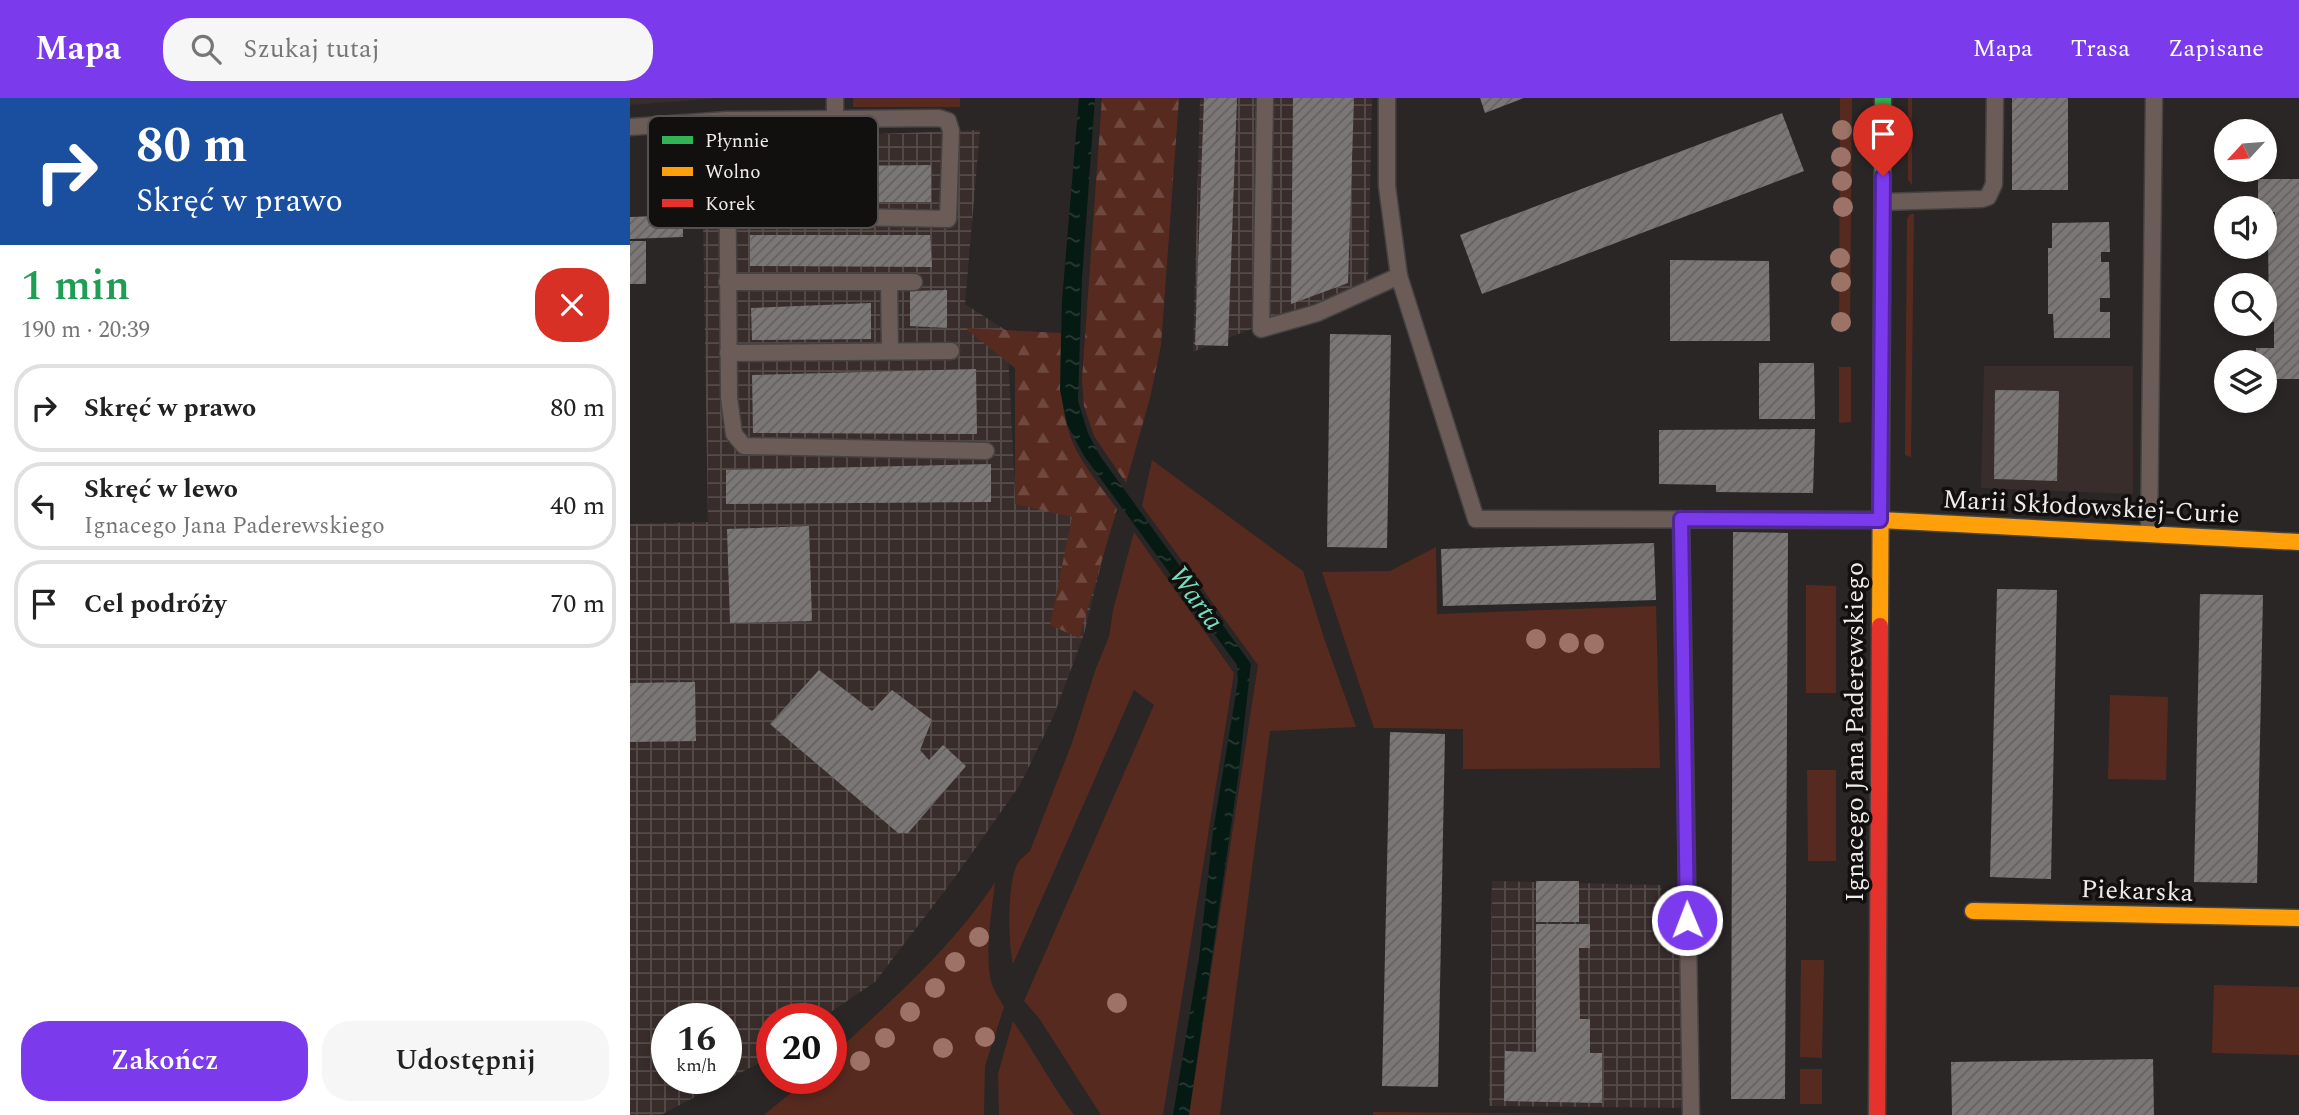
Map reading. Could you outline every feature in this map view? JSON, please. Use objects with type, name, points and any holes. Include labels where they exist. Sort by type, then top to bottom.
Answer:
[{"type":"main road","name":"Ignacego Jana Paderewskiego","points":[[1877,1115],[1883,98]]},
{"type":"main road","name":"Marii Skłodowskiej-Curie","points":[[1880,520],[2299,542]]},
{"type":"main road","name":"Piekarska","points":[[1973,911],[2299,918]]},
{"type":"lane","points":[[835,98],[835,116]]},
{"type":"lane","points":[[1265,98],[1261,329],[1317,313],[1399,276]]},
{"type":"lane","points":[[1387,98],[1387,186],[1399,276],[1476,519],[1880,520]]},
{"type":"lane","points":[[1883,202],[1989,197],[1994,184],[1995,98]]},
{"type":"lane","points":[[2149,534],[2154,98]]},
{"type":"lane","points":[[878,118],[939,118],[947,121],[951,131],[948,219],[878,218]]},
{"type":"lane","points":[[630,127],[648,126]]},
{"type":"lane","points":[[727,228],[729,398],[734,434],[744,446],[986,451]]},
{"type":"lane","points":[[727,282],[914,282]]},
{"type":"lane","points":[[889,282],[890,351]]},
{"type":"lane","points":[[728,352],[951,351]]},
{"type":"lane","points":[[1681,519],[1691,1115]]},
{"type":"shaded area","points":[[630,98],[721,98],[630,105]]},
{"type":"shaded area","points":[[1200,98],[1372,98],[1368,283],[1193,352]]},
{"type":"shaded area","points":[[980,130],[965,304],[1007,331],[1015,493],[1042,493],[1107,540],[1084,634],[1054,715],[1020,785],[953,880],[875,982],[844,1003],[756,1003],[756,1065],[742,1072],[742,1003],[651,1003],[651,1094],[701,1094],[661,1115],[630,1115],[630,524],[708,522],[703,228],[878,228],[878,134]]},
{"type":"shaded area","points":[[1984,366],[2133,366],[2133,494],[1981,488]]},
{"type":"shaded area","points":[[1492,881],[1661,885],[1662,923],[1690,924],[1688,1108],[1489,1106]]},
{"type":"green space","points":[[853,98],[960,98],[960,107],[853,107]]},
{"type":"green space","points":[[1102,98],[1179,98],[1161,345],[1150,398],[1126,483],[1094,436],[1084,406],[1082,380]]},
{"type":"green space","points":[[1840,98],[1852,98],[1850,327],[1839,327]]},
{"type":"green space","points":[[1908,98],[1912,98],[1912,185],[1908,180]]},
{"type":"green space","points":[[1910,214],[1914,214],[1911,457],[1905,455],[1907,219]]},
{"type":"green space","points":[[965,328],[1061,333],[1062,396],[1067,426],[1079,455],[1117,509],[1079,638],[1050,625],[1072,517],[1015,504],[1015,368]]},
{"type":"green space","points":[[1839,367],[1851,367],[1851,422],[1839,423]]},
{"type":"green space","points":[[1152,460],[1303,571],[1356,727],[1270,731],[1220,1115],[1189,1115],[1258,665],[1142,506]]},
{"type":"green space","points":[[1134,532],[1234,673],[1163,1115],[1101,1115],[1039,1018],[1024,1001],[1154,705],[1134,690],[1013,964],[1009,928],[1010,897],[1014,871],[1030,851],[1109,637],[1113,610]]},
{"type":"green space","points":[[1436,547],[1437,614],[1656,606],[1660,768],[1463,769],[1463,729],[1374,728],[1322,572],[1390,571]]},
{"type":"green space","points":[[1806,585],[1836,586],[1836,693],[1806,693]]},
{"type":"green space","points":[[2110,695],[2168,697],[2166,780],[2108,779]]},
{"type":"green space","points":[[1807,770],[1836,770],[1836,861],[1808,861]]},
{"type":"green space","points":[[995,882],[989,964],[993,987],[1004,1007],[985,1066],[984,1115],[764,1115],[790,1094],[847,1094],[847,1042],[940,952]]},
{"type":"green space","points":[[1801,960],[1824,960],[1822,1058],[1800,1057]]},
{"type":"green space","points":[[2214,985],[2299,987],[2299,1055],[2212,1053]]},
{"type":"green space","points":[[1013,1021],[1074,1115],[999,1115],[998,1074]]},
{"type":"green space","points":[[1800,1069],[1822,1069],[1822,1104],[1800,1104]]},
{"type":"green space","points":[[1373,1112],[1597,1114],[1373,1115]]},
{"type":"water","name":"Warta","points":[[1079,98],[1095,98],[1082,279],[1078,401],[1088,433],[1100,456],[1251,664],[1238,778],[1189,1115],[1173,1115],[1199,958],[1213,831],[1238,681],[1237,665],[1084,456],[1067,424],[1060,390],[1062,300]]},
{"type":"building","points":[[1204,98],[1237,98],[1228,346],[1195,345]]},
{"type":"building","points":[[1293,98],[1354,98],[1348,283],[1291,304]]},
{"type":"building","points":[[1480,98],[1524,98],[1485,113]]},
{"type":"building","points":[[2012,98],[2068,98],[2068,190],[2012,190]]},
{"type":"building","points":[[1782,113],[1804,171],[1482,294],[1460,235]]},
{"type":"building","points":[[931,165],[931,202],[878,202],[878,166]]},
{"type":"building","points":[[2299,179],[2299,379],[2277,379],[2277,350],[2256,350],[2274,348],[2274,336],[2277,336],[2277,273],[2268,273],[2268,259],[2277,259],[2277,196],[2258,196],[2258,182]]},
{"type":"building","points":[[648,216],[648,228],[683,228],[683,237],[630,239],[630,217]]},
{"type":"building","points":[[2109,222],[2110,252],[2101,252],[2101,262],[2109,262],[2110,298],[2100,298],[2100,312],[2110,312],[2110,338],[2054,338],[2053,314],[2048,314],[2048,248],[2052,248],[2052,223]]},
{"type":"building","points":[[750,235],[930,235],[932,267],[750,266]]},
{"type":"building","points":[[630,241],[646,241],[646,284],[630,284]]},
{"type":"building","points":[[1670,260],[1769,261],[1770,341],[1670,341]]},
{"type":"building","points":[[947,290],[947,328],[910,326],[910,291]]},
{"type":"building","points":[[871,303],[871,339],[752,340],[751,308]]},
{"type":"building","points":[[1330,334],[1391,335],[1387,548],[1327,547]]},
{"type":"building","points":[[1759,363],[1814,363],[1815,419],[1759,419]]},
{"type":"building","points":[[976,369],[977,434],[753,433],[752,375]]},
{"type":"building","points":[[1995,390],[2059,391],[2057,481],[1994,479]]},
{"type":"building","points":[[1815,429],[1813,493],[1716,492],[1716,485],[1659,484],[1659,430]]},
{"type":"building","points":[[991,464],[991,502],[726,504],[726,470]]},
{"type":"building","points":[[809,526],[812,621],[730,623],[727,529]]},
{"type":"building","points":[[1733,532],[1788,533],[1785,1099],[1731,1099]]},
{"type":"building","points":[[1654,543],[1656,600],[1443,606],[1441,549]]},
{"type":"building","points":[[1997,589],[2057,590],[2051,879],[1990,877]]},
{"type":"building","points":[[2200,594],[2263,595],[2257,883],[2194,882]]},
{"type":"building","points":[[819,670],[872,711],[892,690],[932,720],[920,750],[929,760],[943,745],[966,766],[908,833],[898,833],[770,724]]},
{"type":"building","points":[[695,682],[696,741],[630,742],[630,683]]},
{"type":"building","points":[[1390,732],[1445,734],[1438,1087],[1382,1086]]},
{"type":"building","points":[[1536,881],[1579,881],[1579,922],[1536,922]]},
{"type":"building","points":[[1536,924],[1590,924],[1590,948],[1579,948],[1580,1019],[1590,1019],[1590,1053],[1602,1053],[1602,1103],[1504,1101],[1505,1051],[1536,1052]]},
{"type":"building","points":[[2153,1059],[2154,1115],[1952,1115],[1951,1062]]},
{"type":"traffic: fast","points":[[1882,296],[1883,98]]},
{"type":"traffic: slow","points":[[1880,626],[1882,296]]},
{"type":"traffic: slow","points":[[1880,520],[2299,542]]},
{"type":"traffic: slow","points":[[1973,911],[2299,918]]},
{"type":"traffic: jam","points":[[1877,1115],[1880,626]]},
{"type":"route","points":[[1687,920],[1681,519],[1880,520],[1883,176]]}]
